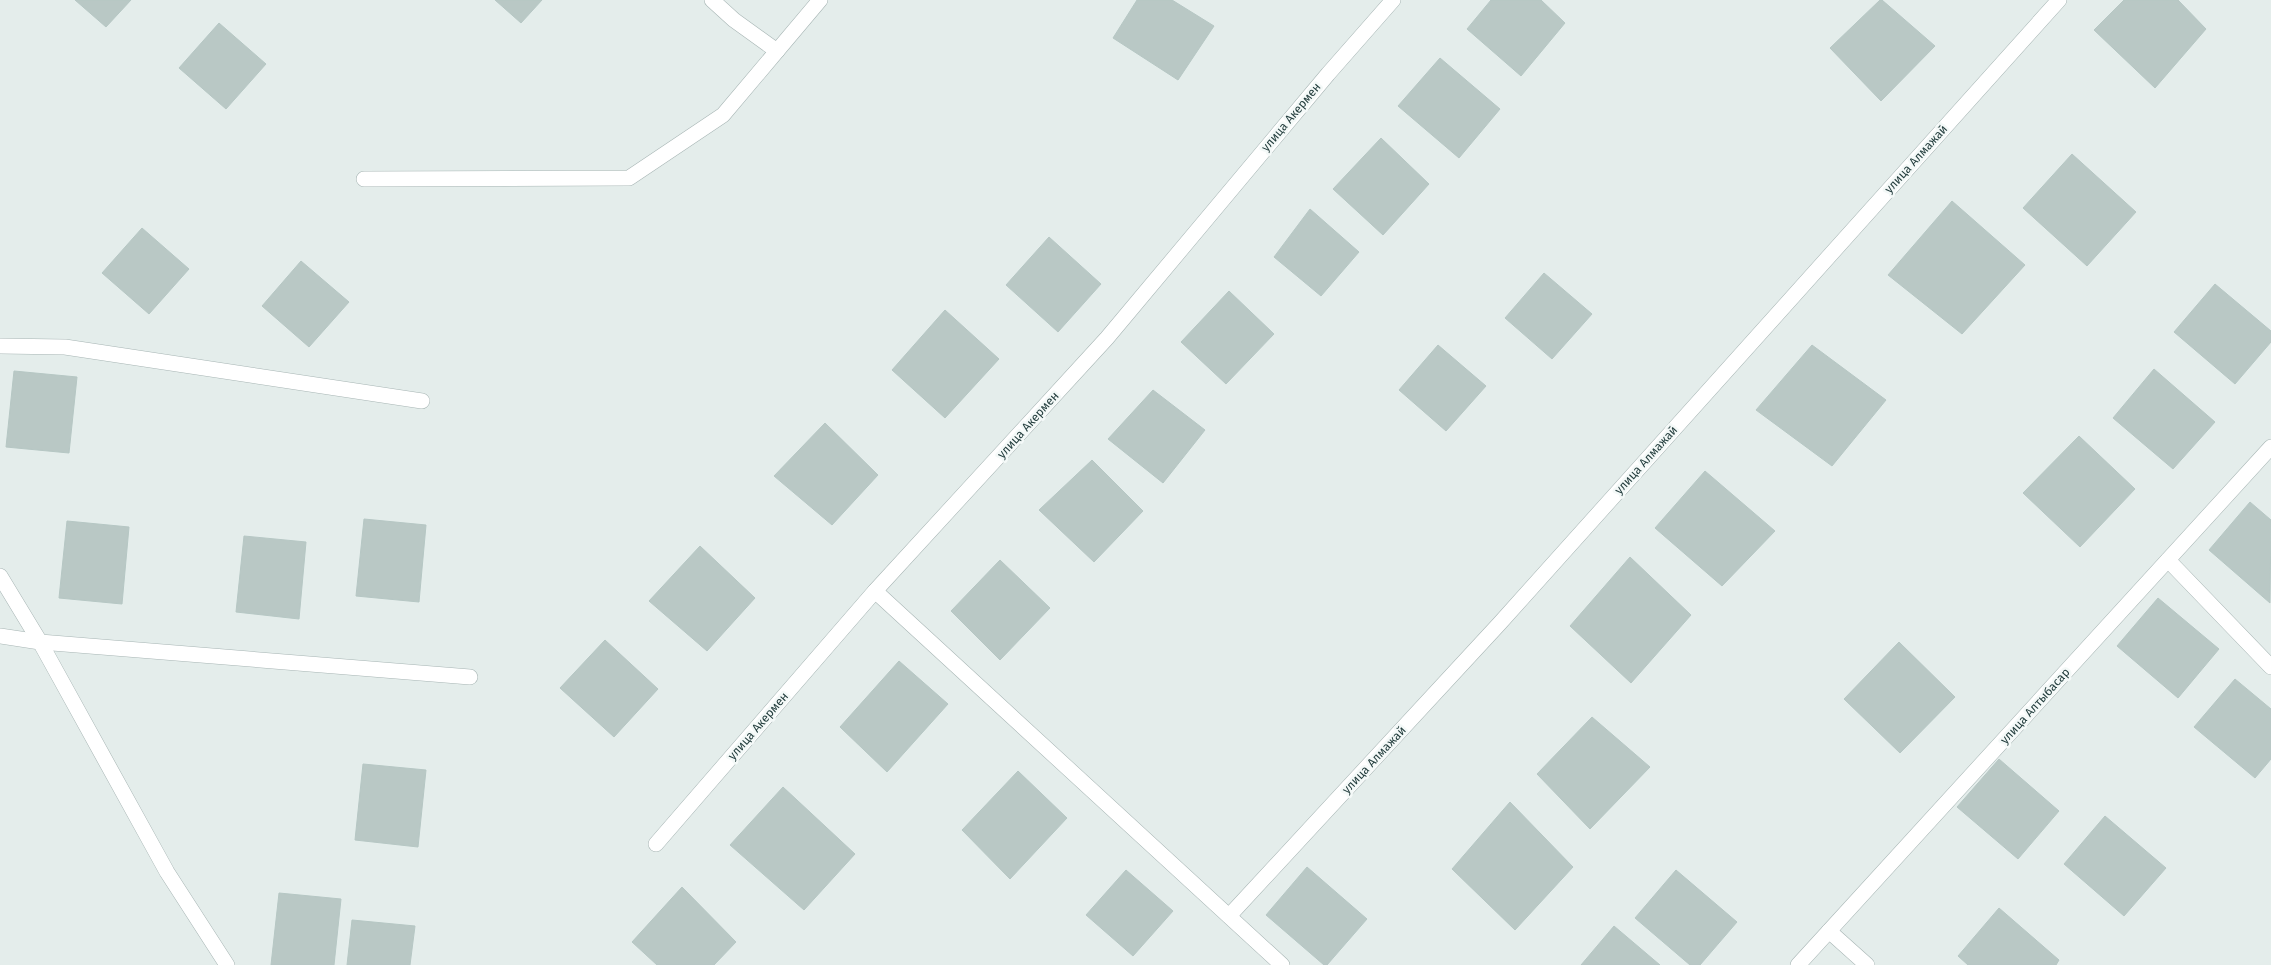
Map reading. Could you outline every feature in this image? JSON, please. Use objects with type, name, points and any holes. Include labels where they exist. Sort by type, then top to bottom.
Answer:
[{"type":"street","points":[[712,0],[734,20],[777,51]]},
{"type":"street","points":[[364,179],[629,178],[723,114],[820,0]]},
{"type":"street","name":"улица Акермен","points":[[656,844],[875,591],[1107,338],[1321,82],[1393,0]]},
{"type":"street","name":"улица Алмажай","points":[[1229,916],[1507,616],[2059,0]]},
{"type":"street","points":[[0,346],[65,348],[422,401]]},
{"type":"street","name":"улица Алтыбасар","points":[[1798,965],[2271,447]]},
{"type":"street","points":[[2168,560],[2271,667]]},
{"type":"street","points":[[0,576],[40,642],[167,872],[226,965]]},
{"type":"street","points":[[875,591],[1229,916],[1275,963]]},
{"type":"street","points":[[0,636],[40,642],[470,677]]},
{"type":"street","points":[[1829,931],[1867,965]]},
{"type":"building","points":[[75,0],[131,0],[106,27]]},
{"type":"building","points":[[495,0],[542,0],[521,23]]},
{"type":"building","points":[[1137,0],[1172,0],[1214,26],[1178,80],[1113,38]]},
{"type":"building","points":[[1491,0],[1541,0],[1565,23],[1521,76],[1467,29]]},
{"type":"building","points":[[1880,0],[1935,46],[1881,101],[1830,48]]},
{"type":"building","points":[[2124,0],[2178,0],[2206,29],[2155,88],[2094,30]]},
{"type":"building","points":[[219,23],[266,64],[226,109],[179,68]]},
{"type":"building","points":[[1440,58],[1500,109],[1459,158],[1398,106]]},
{"type":"building","points":[[1381,138],[1429,184],[1383,235],[1333,189]]},
{"type":"building","points":[[2072,154],[2136,212],[2087,266],[2023,208]]},
{"type":"building","points":[[1952,201],[2025,265],[1962,334],[1888,275]]},
{"type":"building","points":[[1310,209],[1359,252],[1321,296],[1274,257]]},
{"type":"building","points":[[142,228],[189,269],[149,314],[102,273]]},
{"type":"building","points":[[1049,237],[1101,284],[1058,332],[1006,285]]},
{"type":"building","points":[[301,261],[349,302],[309,347],[262,306]]},
{"type":"building","points":[[1544,273],[1592,314],[1552,359],[1505,318]]},
{"type":"building","points":[[2215,284],[2271,331],[2271,342],[2235,384],[2174,332]]},
{"type":"building","points":[[1229,291],[1274,334],[1226,384],[1181,342]]},
{"type":"building","points":[[945,310],[999,359],[945,418],[892,370]]},
{"type":"building","points":[[1438,345],[1486,386],[1446,431],[1399,390]]},
{"type":"building","points":[[1812,345],[1886,400],[1832,466],[1756,410]]},
{"type":"building","points":[[2154,369],[2215,422],[2173,469],[2113,418]]},
{"type":"building","points":[[14,371],[77,377],[69,453],[6,447]]},
{"type":"building","points":[[1153,390],[1205,430],[1163,483],[1108,439]]},
{"type":"building","points":[[825,423],[878,475],[832,525],[774,476]]},
{"type":"building","points":[[2079,436],[2135,489],[2080,547],[2023,493]]},
{"type":"building","points":[[1092,460],[1143,511],[1094,562],[1039,510]]},
{"type":"building","points":[[1705,471],[1775,531],[1722,586],[1655,528]]},
{"type":"building","points":[[2250,502],[2271,520],[2270,603],[2209,550]]},
{"type":"building","points":[[364,519],[426,525],[419,602],[356,596]]},
{"type":"building","points":[[67,521],[129,527],[122,604],[59,598]]},
{"type":"building","points":[[244,536],[306,542],[299,619],[236,612]]},
{"type":"building","points":[[700,546],[755,598],[707,651],[649,601]]},
{"type":"building","points":[[1630,557],[1691,615],[1631,683],[1570,626]]},
{"type":"building","points":[[1000,560],[1050,608],[1000,660],[951,611]]},
{"type":"building","points":[[2158,598],[2219,649],[2178,698],[2117,646]]},
{"type":"building","points":[[605,640],[658,689],[614,737],[560,688]]},
{"type":"building","points":[[1899,642],[1955,697],[1900,753],[1844,699]]},
{"type":"building","points":[[899,661],[948,704],[887,772],[840,727]]},
{"type":"building","points":[[2235,679],[2271,709],[2271,759],[2255,778],[2194,727]]},
{"type":"building","points":[[1592,717],[1650,767],[1590,829],[1537,774]]},
{"type":"building","points":[[1999,759],[2059,811],[2018,859],[1957,807]]},
{"type":"building","points":[[363,764],[426,770],[418,847],[355,840]]},
{"type":"building","points":[[1018,771],[1067,818],[1010,879],[962,830]]},
{"type":"building","points":[[783,787],[855,854],[804,910],[730,845]]},
{"type":"building","points":[[1510,802],[1573,867],[1515,930],[1452,869]]},
{"type":"building","points":[[2105,816],[2166,868],[2124,916],[2064,864]]},
{"type":"building","points":[[1307,867],[1367,919],[1327,965],[1324,965],[1266,915]]},
{"type":"building","points":[[1126,870],[1173,911],[1133,956],[1086,915]]},
{"type":"building","points":[[1676,870],[1737,922],[1700,965],[1690,965],[1635,918]]},
{"type":"building","points":[[682,887],[736,942],[714,965],[657,965],[632,942]]},
{"type":"building","points":[[279,893],[341,899],[334,965],[271,965]]},
{"type":"building","points":[[1999,908],[2059,960],[2056,965],[1968,965],[1958,956]]},
{"type":"building","points":[[352,920],[415,926],[410,965],[347,965]]},
{"type":"building","points":[[1614,926],[1660,965],[1581,965]]}]
